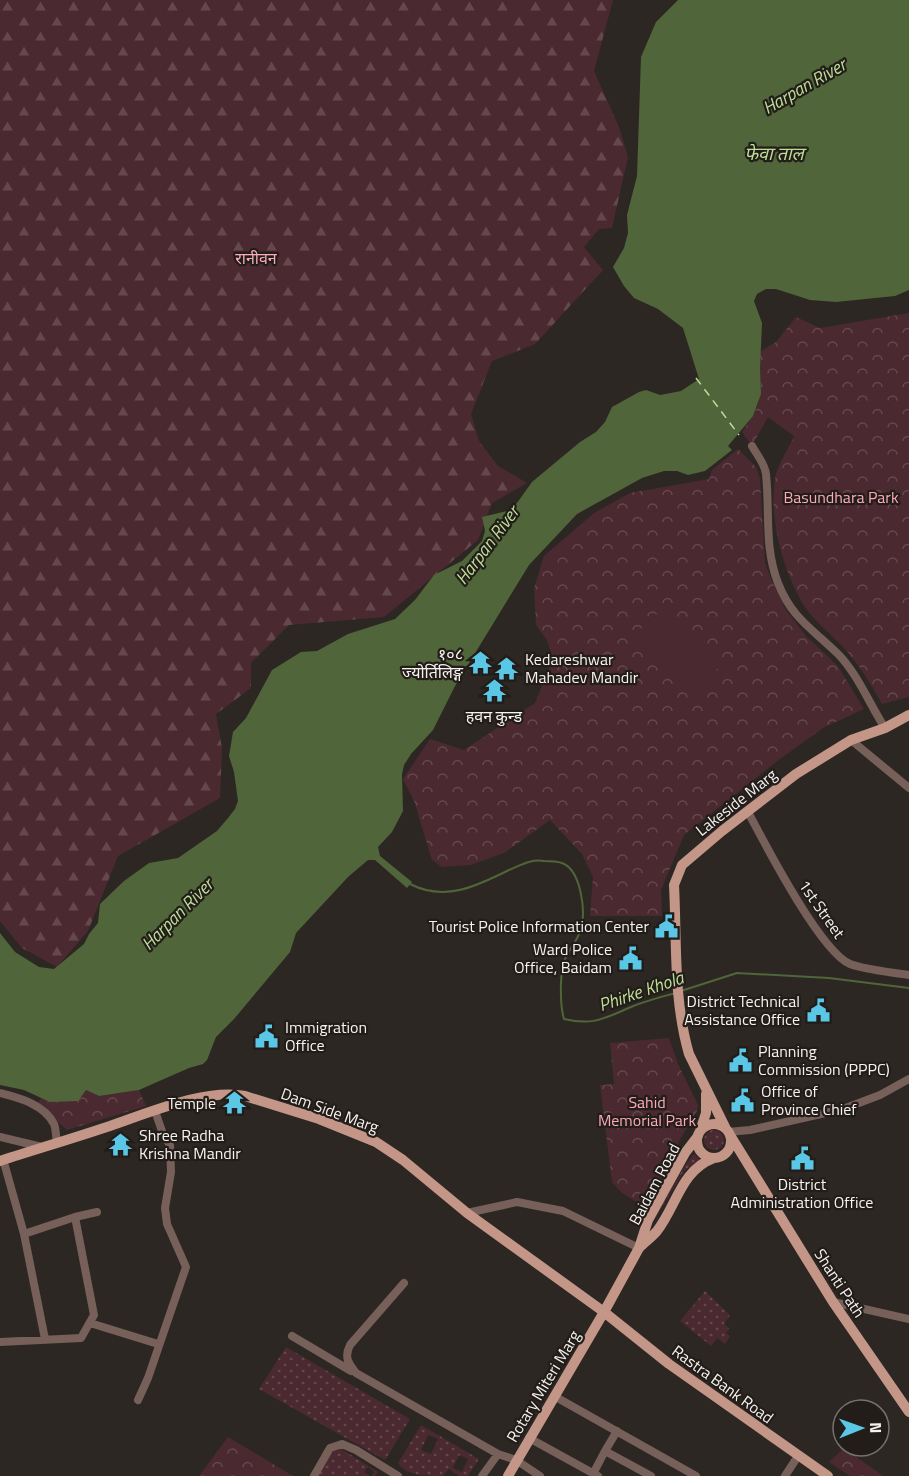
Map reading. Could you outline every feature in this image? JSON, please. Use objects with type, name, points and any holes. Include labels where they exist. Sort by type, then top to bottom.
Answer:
[{"type":"main road","name":"Lakeside Marg","points":[[677,975],[674,885],[682,865],[796,774],[851,740],[907,719]]},
{"type":"main road","name":"Baidam Road","points":[[639,1248],[657,1232],[696,1167],[702,1162],[718,1157],[729,1148],[728,1132],[689,1054],[679,1003],[677,975]]},
{"type":"main road","name":"Baidam Road","points":[[704,1083],[706,1113],[698,1145],[702,1153],[718,1157]]},
{"type":"main road","name":"Dam Side Marg","points":[[2,1160],[155,1111],[214,1095],[235,1094],[319,1119],[376,1142],[403,1161],[466,1213],[604,1312]]},
{"type":"main road","name":"Baidam Road","points":[[604,1312],[639,1248],[648,1220],[685,1153],[706,1126],[720,1125],[728,1132]]},
{"type":"main road","name":"Shanti Path","points":[[728,1132],[833,1302],[909,1412]]},
{"type":"main road","points":[[718,1157],[737,1157],[751,1167]]},
{"type":"main road","name":"Rotary Miteri Marg","points":[[508,1476],[604,1312]]},
{"type":"main road","name":"Rastra Bank Road","points":[[604,1312],[669,1364],[828,1476]]},
{"type":"street","points":[[752,446],[763,463],[766,475],[768,533],[777,582],[801,621],[840,656],[885,728]]},
{"type":"street","points":[[851,740],[909,788]]},
{"type":"street","name":"1st Street","points":[[748,812],[786,883],[836,955],[850,964],[909,975]]},
{"type":"street","points":[[728,1132],[750,1130],[843,1109],[880,1095],[909,1079]]},
{"type":"street","points":[[0,1093],[23,1099],[42,1110],[54,1124],[57,1143]]},
{"type":"street","points":[[138,1400],[148,1378],[186,1267],[167,1224],[165,1208],[171,1172],[170,1145],[163,1134],[155,1111]]},
{"type":"street","points":[[0,1137],[43,1147]]},
{"type":"street","points":[[2,1160],[24,1234],[45,1339]]},
{"type":"street","points":[[466,1213],[517,1202],[574,1216],[639,1248]]},
{"type":"street","points":[[24,1234],[97,1212]]},
{"type":"street","points":[[0,1342],[81,1338],[90,1323],[94,1315],[75,1217]]},
{"type":"street","points":[[356,1373],[348,1364],[346,1353],[350,1345],[404,1283]]},
{"type":"street","points":[[833,1302],[909,1319]]},
{"type":"street","points":[[90,1323],[158,1344]]},
{"type":"street","points":[[292,1336],[498,1454],[516,1460],[540,1476]]},
{"type":"street","points":[[554,1396],[696,1476]]},
{"type":"street","points":[[529,1438],[596,1474],[605,1451],[617,1431]]},
{"type":"street","points":[[314,1476],[330,1448],[342,1444],[356,1450],[392,1474]]},
{"type":"street","points":[[605,1451],[651,1476]]},
{"type":"street","points":[[482,1476],[498,1454]]},
{"type":"street","points":[[785,1476],[798,1456]]},
{"type":"green space","name":"रानीवन","points":[[0,0],[613,0],[594,71],[619,127],[628,157],[612,228],[599,229],[584,247],[603,270],[535,344],[492,361],[471,414],[479,441],[498,466],[527,483],[492,503],[478,540],[384,617],[289,625],[251,663],[251,688],[216,714],[222,748],[220,798],[118,856],[88,931],[57,967],[22,948],[0,921]]},
{"type":"green space","name":"Basundhara Park","points":[[909,313],[909,697],[882,704],[854,660],[805,607],[784,560],[775,524],[774,490],[776,474],[794,436],[768,417],[752,446],[742,432],[755,411],[760,394],[760,352],[776,342],[796,317],[820,328]]},
{"type":"green space","points":[[738,449],[756,467],[760,478],[765,563],[786,610],[807,637],[838,666],[864,709],[823,728],[684,835],[661,890],[662,916],[590,916],[593,877],[582,854],[550,820],[504,853],[471,865],[442,867],[432,860],[414,801],[403,779],[430,739],[464,750],[535,703],[553,659],[547,640],[536,625],[534,588],[544,556],[594,513],[630,493],[709,479],[712,470]]},
{"type":"green space","points":[[662,609],[719,667],[692,694],[634,636]]},
{"type":"green space","name":"Sahid Memorial Park","points":[[669,1038],[678,1064],[698,1105],[697,1111],[679,1141],[677,1152],[645,1207],[622,1193],[612,1182],[600,1085],[614,1084],[610,1043]]},
{"type":"green space","points":[[86,1090],[99,1096],[139,1090],[146,1106],[67,1130],[37,1104],[42,1097],[50,1102]]},
{"type":"green space","points":[[714,1130],[721,1133],[724,1140],[721,1147],[714,1150],[707,1147],[704,1140],[707,1133]]},
{"type":"green space","points":[[694,1154],[700,1160],[685,1170],[648,1230],[686,1164]]},
{"type":"green space","points":[[705,1291],[730,1315],[724,1324],[729,1328],[726,1333],[730,1336],[725,1344],[717,1338],[711,1346],[680,1321]]},
{"type":"green space","points":[[286,1347],[410,1419],[385,1460],[259,1389]]},
{"type":"green space","points":[[421,1425],[479,1459],[468,1476],[459,1476],[449,1469],[443,1476],[411,1473],[398,1463]],"holes":[[[428,1435],[438,1439],[431,1454],[421,1450]],[[459,1455],[468,1459],[462,1472],[453,1468]]]},
{"type":"green space","points":[[228,1437],[293,1476],[199,1476]]},
{"type":"green space","points":[[338,1447],[378,1472],[372,1476],[374,1472],[368,1467],[364,1472],[370,1476],[318,1476],[333,1448]]},
{"type":"green space","points":[[833,1458],[858,1458],[883,1476],[850,1476],[829,1462]]},
{"type":"water","name":"फेवा ताल","points":[[678,0],[909,0],[909,290],[895,296],[836,302],[810,300],[776,289],[766,289],[757,294],[754,301],[762,323],[761,394],[753,416],[728,446],[732,450],[705,471],[688,475],[677,471],[664,471],[642,478],[577,514],[529,565],[455,686],[433,730],[404,765],[402,774],[403,811],[392,832],[378,847],[380,856],[412,882],[407,888],[375,860],[368,860],[348,877],[296,933],[290,952],[216,1037],[207,1060],[203,1064],[139,1090],[99,1096],[86,1090],[78,1101],[50,1102],[24,1090],[0,1085],[0,933],[15,952],[39,967],[54,969],[84,944],[98,923],[100,904],[124,881],[149,863],[178,858],[217,831],[235,809],[238,801],[229,756],[233,732],[246,718],[272,670],[301,652],[317,651],[348,634],[395,619],[415,600],[434,575],[462,561],[482,541],[485,531],[482,517],[507,511],[517,503],[532,482],[580,442],[596,432],[605,422],[612,407],[639,392],[646,390],[660,395],[681,391],[699,379],[683,328],[658,309],[634,298],[613,267],[624,248],[628,233],[627,215],[637,176],[641,57],[656,22]]},
{"type":"waterway","name":"Phirke Khola","points":[[410,884],[436,892],[448,892],[473,886],[522,864],[539,861],[562,863],[574,874],[578,882],[583,912],[579,933],[563,965],[561,993],[564,1019],[583,1022],[599,1020],[642,1003],[676,993]]},
{"type":"waterway","name":"Phirke Khola","points":[[681,991],[737,973],[829,978],[909,988]]},
{"type":"ferry route","points":[[696,378],[739,435]]},
{"type":"place","name":"१०८ ज्योर्तिलिङ्ग","points":[[481,663]]},
{"type":"place","name":"Kedareshwar Mahadev Mandir","points":[[507,668]]},
{"type":"place","name":"हवन कुन्ड","points":[[494,691]]},
{"type":"place","name":"Tourist Police Information Center","points":[[667,926]]},
{"type":"place","name":"Ward Police Office, Baidam","points":[[630,958]]},
{"type":"place","name":"District Technical Assistance Office","points":[[818,1010]]},
{"type":"place","name":"Immigration Office","points":[[267,1036]]},
{"type":"place","name":"Planning Commission (PPPC)","points":[[740,1060]]},
{"type":"place","name":"Office of Province Chief","points":[[743,1100]]},
{"type":"place","name":"Temple","points":[[234,1103]]},
{"type":"place","name":"Shree Radha Krishna Mandir","points":[[121,1144]]},
{"type":"place","name":"District Administration Office","points":[[802,1159]]},
{"type":"water label","name":"Harpan River","points":[[804,86]]},
{"type":"water label","name":"Harpan River","points":[[487,545]]},
{"type":"water label","name":"Harpan River","points":[[177,914]]}]
